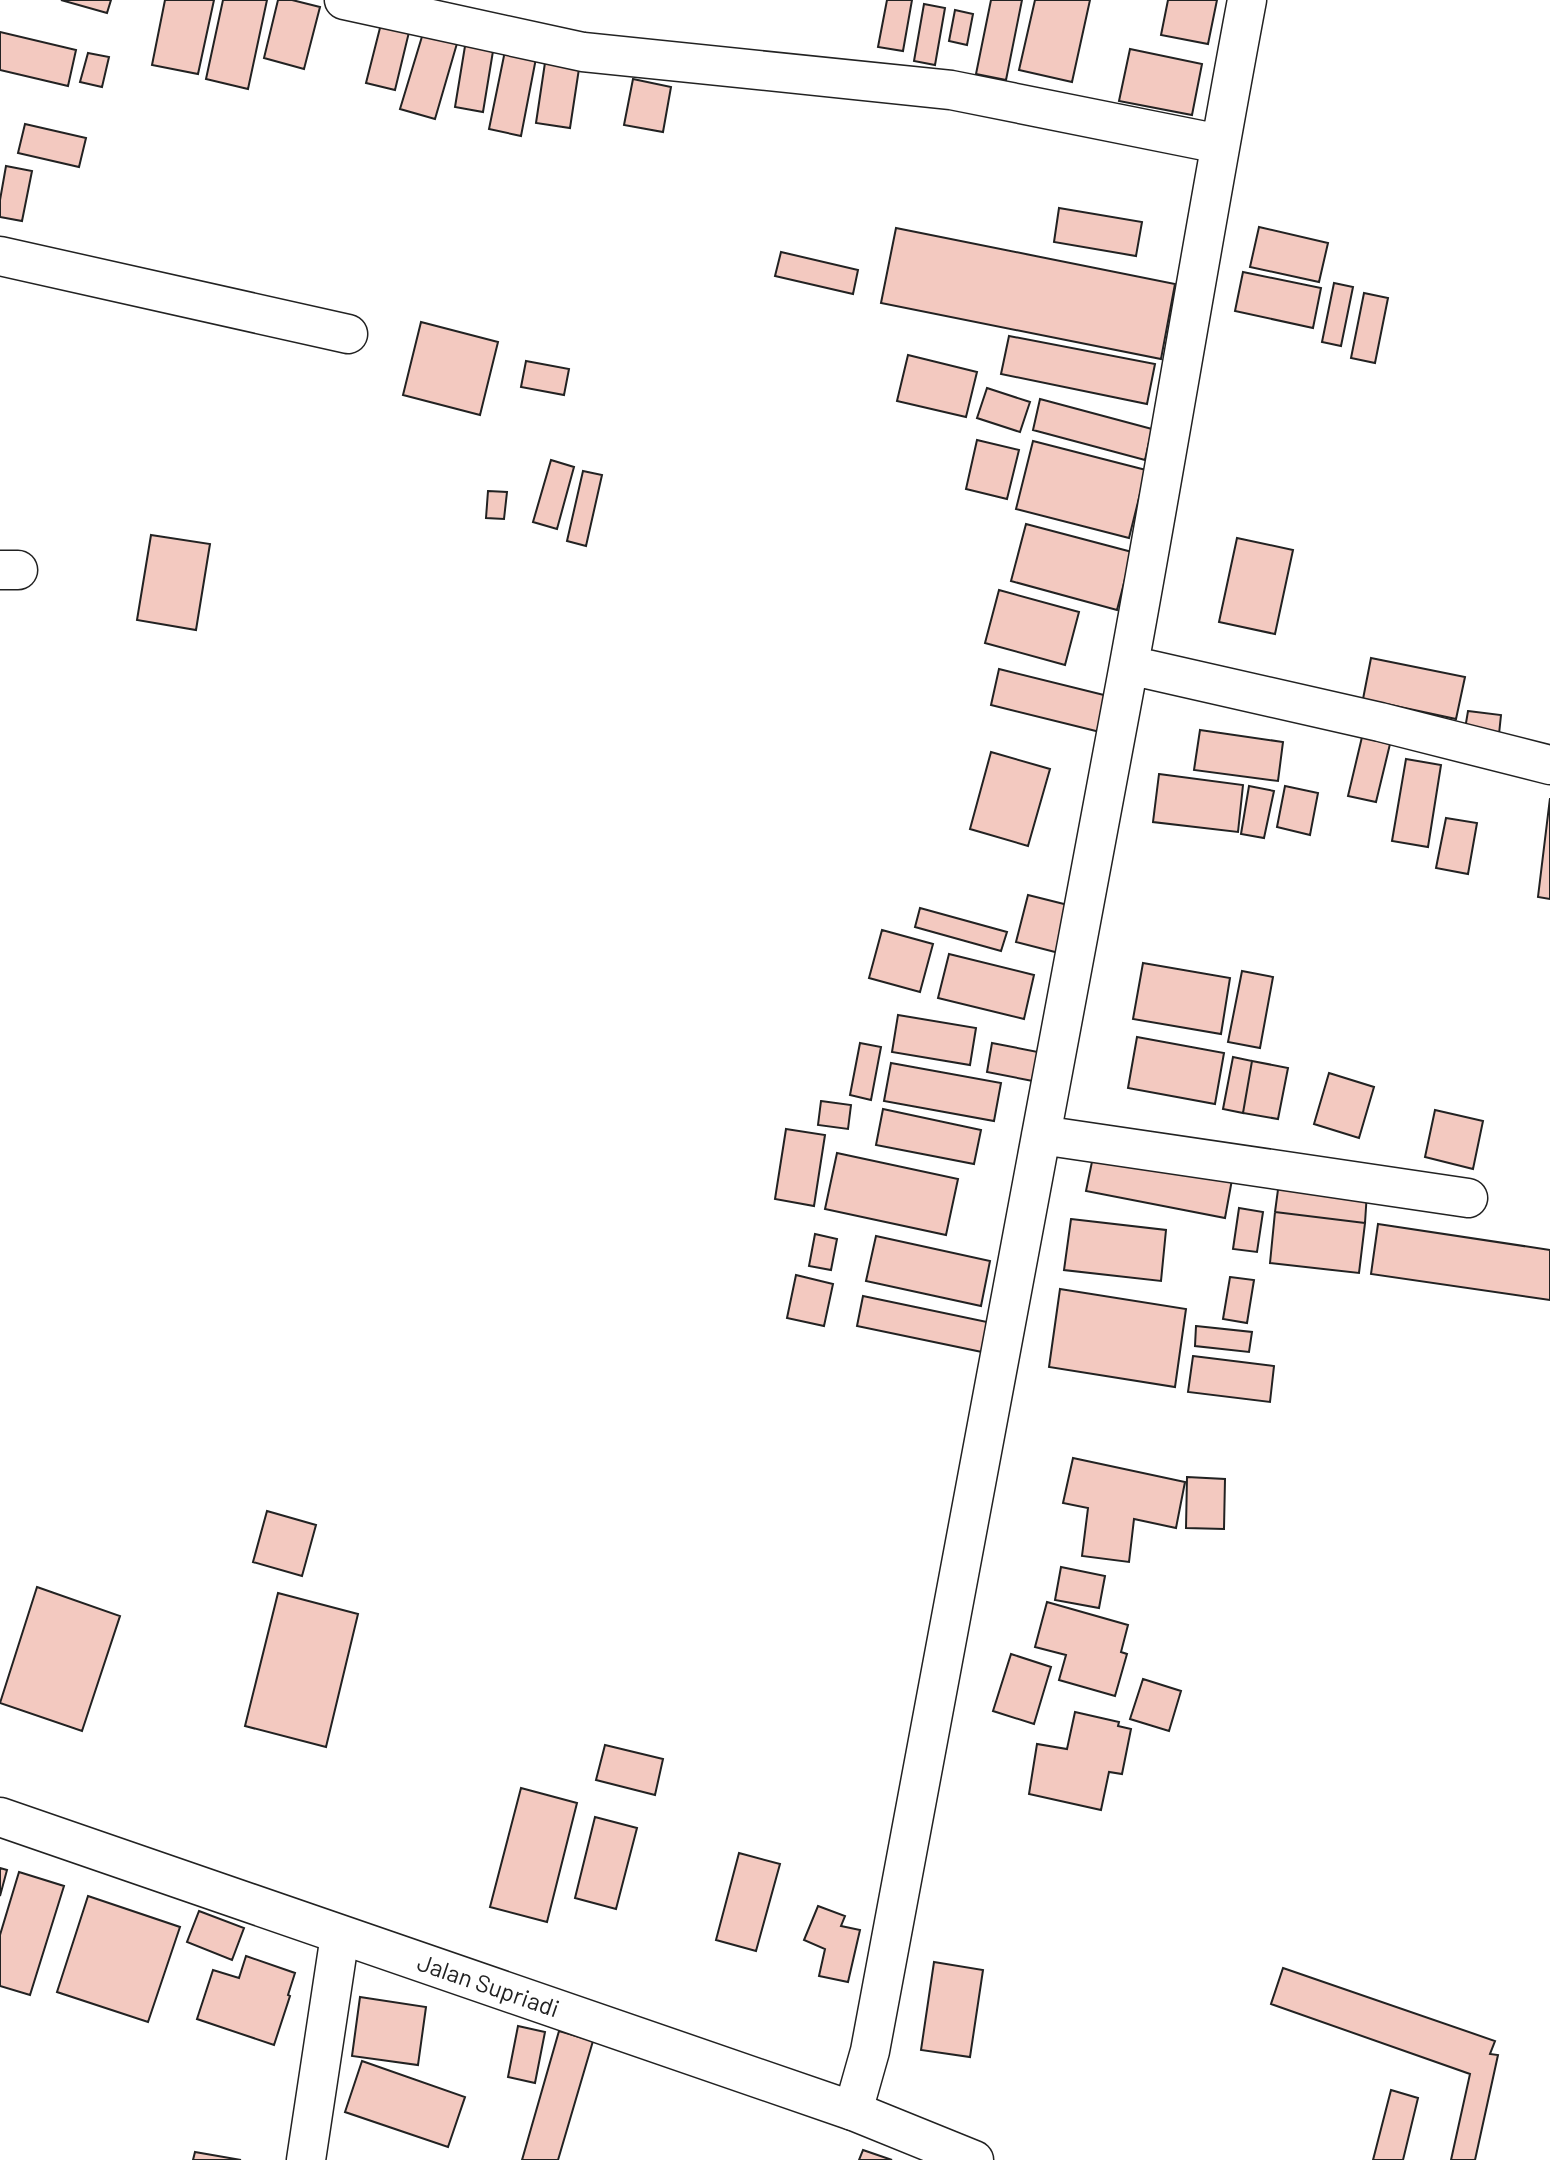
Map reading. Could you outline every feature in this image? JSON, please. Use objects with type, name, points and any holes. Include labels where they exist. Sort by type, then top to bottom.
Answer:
[{"type":"street","points":[[344,0],[583,52],[951,90],[1220,144]]},
{"type":"street","points":[[853,2110],[870,2051],[1129,665],[1247,0]]},
{"type":"street","points":[[0,256],[348,334]]},
{"type":"street","points":[[1129,665],[1380,722],[1550,765]]},
{"type":"street","points":[[1041,1135],[1468,1199]]},
{"type":"street","name":"Jalan Supriadi","points":[[0,1817],[853,2110],[974,2160]]},
{"type":"street","points":[[306,2160],[340,1935]]},
{"type":"building","points":[[61,0],[111,0],[107,13]]},
{"type":"building","points":[[165,0],[214,0],[198,74],[152,65]]},
{"type":"building","points":[[223,0],[267,0],[248,89],[206,79]]},
{"type":"building","points":[[278,0],[292,0],[320,7],[304,69],[264,58]]},
{"type":"building","points":[[887,0],[912,0],[903,51],[878,47]]},
{"type":"building","points":[[991,0],[1022,0],[1006,80],[976,74]]},
{"type":"building","points":[[1035,0],[1090,0],[1072,82],[1019,70]]},
{"type":"building","points":[[1168,0],[1217,0],[1208,44],[1161,35]]},
{"type":"building","points":[[924,4],[945,8],[935,65],[914,61]]},
{"type":"building","points":[[955,10],[973,14],[967,45],[949,41]]},
{"type":"building","points":[[382,20],[410,28],[395,90],[366,83]]},
{"type":"building","points":[[424,30],[458,40],[435,119],[400,109]]},
{"type":"building","points":[[0,32],[76,50],[68,86],[0,70]]},
{"type":"building","points":[[466,40],[494,45],[483,112],[455,107]]},
{"type":"building","points":[[506,46],[537,53],[521,136],[489,129]]},
{"type":"building","points":[[1130,49],[1202,64],[1192,115],[1119,101]]},
{"type":"building","points":[[88,53],[109,57],[102,87],[80,82]]},
{"type":"building","points":[[546,56],[580,62],[570,128],[536,123]]},
{"type":"building","points":[[633,79],[671,87],[663,132],[624,125]]},
{"type":"building","points":[[25,124],[86,138],[79,167],[18,153]]},
{"type":"building","points":[[6,166],[32,171],[22,221],[0,217]]},
{"type":"building","points":[[1059,208],[1142,222],[1136,256],[1054,242]]},
{"type":"building","points":[[1259,227],[1328,243],[1319,282],[1250,267]]},
{"type":"building","points":[[896,228],[1175,284],[1161,359],[881,303]]},
{"type":"building","points":[[781,252],[858,270],[853,294],[775,276]]},
{"type":"building","points":[[1243,272],[1321,288],[1313,328],[1235,311]]},
{"type":"building","points":[[1334,283],[1353,287],[1341,346],[1322,342]]},
{"type":"building","points":[[1364,293],[1388,298],[1375,363],[1351,358]]},
{"type":"building","points":[[421,322],[498,342],[480,415],[403,395]]},
{"type":"building","points":[[1009,336],[1155,364],[1147,404],[1001,374]]},
{"type":"building","points":[[908,355],[977,372],[966,417],[897,401]]},
{"type":"building","points":[[526,361],[569,369],[564,395],[521,387]]},
{"type":"building","points":[[987,388],[1030,402],[1020,432],[977,418]]},
{"type":"building","points":[[1040,399],[1152,429],[1145,460],[1033,430]]},
{"type":"building","points":[[977,440],[1019,450],[1007,499],[966,489]]},
{"type":"building","points":[[1033,441],[1146,470],[1129,538],[1016,509]]},
{"type":"building","points":[[551,460],[574,467],[557,529],[533,522]]},
{"type":"building","points":[[583,471],[602,475],[586,546],[567,541]]},
{"type":"building","points":[[488,491],[507,492],[504,519],[486,518]]},
{"type":"building","points":[[1026,524],[1132,552],[1117,610],[1011,581]]},
{"type":"building","points":[[151,535],[210,544],[196,630],[137,620]]},
{"type":"building","points":[[1237,538],[1293,550],[1275,634],[1219,622]]},
{"type":"building","points":[[999,590],[1079,612],[1065,665],[985,643]]},
{"type":"building","points":[[1371,658],[1465,677],[1456,719],[1363,699]]},
{"type":"building","points":[[999,669],[1108,696],[1100,732],[991,705]]},
{"type":"building","points":[[1468,711],[1501,715],[1499,734],[1465,729]]},
{"type":"building","points":[[1200,730],[1283,742],[1278,781],[1194,770]]},
{"type":"building","points":[[1362,737],[1390,744],[1376,802],[1348,796]]},
{"type":"building","points":[[991,752],[1050,769],[1028,846],[970,829]]},
{"type":"building","points":[[1406,759],[1441,765],[1428,847],[1392,841]]},
{"type":"building","points":[[1159,774],[1243,785],[1238,832],[1153,822]]},
{"type":"building","points":[[1249,786],[1274,791],[1264,838],[1241,834]]},
{"type":"building","points":[[1285,786],[1318,793],[1310,835],[1277,827]]},
{"type":"building","points":[[1550,798],[1550,899],[1538,897]]},
{"type":"building","points":[[1446,818],[1477,823],[1468,874],[1436,868]]},
{"type":"building","points":[[1028,895],[1072,906],[1059,953],[1016,942]]},
{"type":"building","points":[[920,908],[1007,932],[1001,951],[915,927]]},
{"type":"building","points":[[882,930],[933,944],[920,992],[869,978]]},
{"type":"building","points":[[949,954],[1034,975],[1024,1019],[938,998]]},
{"type":"building","points":[[1143,963],[1230,978],[1221,1034],[1133,1019]]},
{"type":"building","points":[[1242,971],[1273,977],[1260,1048],[1228,1042]]},
{"type":"building","points":[[898,1015],[976,1028],[970,1065],[892,1052]]},
{"type":"building","points":[[1137,1037],[1224,1053],[1215,1104],[1128,1088]]},
{"type":"building","points":[[860,1043],[881,1047],[871,1100],[850,1095]]},
{"type":"building","points":[[992,1043],[1043,1053],[1038,1082],[987,1072]]},
{"type":"building","points":[[1233,1057],[1252,1061],[1243,1113],[1223,1109]]},
{"type":"building","points":[[1252,1061],[1288,1068],[1278,1119],[1243,1113]]},
{"type":"building","points":[[891,1063],[1001,1083],[994,1121],[884,1101]]},
{"type":"building","points":[[1329,1073],[1374,1087],[1359,1138],[1314,1124]]},
{"type":"building","points":[[821,1101],[851,1105],[848,1129],[818,1125]]},
{"type":"building","points":[[883,1109],[981,1130],[974,1164],[876,1145]]},
{"type":"building","points":[[1435,1110],[1483,1121],[1473,1169],[1425,1157]]},
{"type":"building","points":[[786,1129],[825,1135],[814,1206],[775,1199]]},
{"type":"building","points":[[1095,1147],[1233,1174],[1225,1218],[1086,1191]]},
{"type":"building","points":[[837,1153],[958,1179],[946,1235],[825,1209]]},
{"type":"building","points":[[1279,1182],[1367,1192],[1365,1223],[1275,1212]]},
{"type":"building","points":[[1239,1208],[1263,1212],[1257,1252],[1233,1249]]},
{"type":"building","points":[[1275,1212],[1365,1223],[1359,1273],[1270,1263]]},
{"type":"building","points":[[1071,1219],[1166,1230],[1161,1281],[1064,1270]]},
{"type":"building","points":[[1378,1224],[1550,1250],[1550,1300],[1371,1274]]},
{"type":"building","points":[[815,1234],[837,1239],[831,1270],[809,1266]]},
{"type":"building","points":[[876,1236],[990,1261],[981,1306],[866,1281]]},
{"type":"building","points":[[796,1275],[833,1284],[824,1326],[787,1318]]},
{"type":"building","points":[[1230,1277],[1254,1280],[1247,1323],[1223,1319]]},
{"type":"building","points":[[1060,1289],[1186,1309],[1175,1387],[1049,1367]]},
{"type":"building","points":[[863,1296],[987,1322],[982,1352],[857,1326]]},
{"type":"building","points":[[1196,1326],[1252,1332],[1249,1352],[1195,1346]]},
{"type":"building","points":[[1193,1356],[1274,1366],[1270,1402],[1188,1392]]},
{"type":"building","points":[[1073,1458],[1185,1482],[1176,1528],[1134,1519],[1129,1562],[1082,1556],[1088,1508],[1063,1503]]},
{"type":"building","points":[[1187,1477],[1225,1479],[1224,1529],[1186,1528]]},
{"type":"building","points":[[267,1511],[316,1525],[302,1576],[253,1562]]},
{"type":"building","points":[[1061,1567],[1105,1576],[1099,1608],[1055,1600]]},
{"type":"building","points":[[37,1587],[120,1616],[82,1731],[0,1703]]},
{"type":"building","points":[[278,1593],[358,1614],[326,1747],[245,1726]]},
{"type":"building","points":[[1047,1602],[1128,1625],[1121,1652],[1127,1654],[1115,1696],[1059,1680],[1066,1655],[1035,1647]]},
{"type":"building","points":[[1011,1654],[1051,1667],[1034,1724],[993,1711]]},
{"type":"building","points":[[1143,1679],[1181,1691],[1169,1731],[1130,1719]]},
{"type":"building","points":[[1075,1712],[1119,1722],[1118,1726],[1131,1729],[1122,1774],[1109,1772],[1101,1810],[1029,1794],[1037,1744],[1067,1749]]},
{"type":"building","points":[[605,1745],[663,1759],[655,1795],[596,1780]]},
{"type":"building","points":[[521,1788],[577,1803],[547,1922],[490,1907]]},
{"type":"building","points":[[595,1817],[637,1828],[616,1909],[575,1898]]},
{"type":"building","points":[[739,1853],[780,1864],[756,1951],[716,1940]]},
{"type":"building","points":[[0,1868],[7,1870],[0,1896]]},
{"type":"building","points":[[19,1872],[64,1886],[30,1995],[0,1986],[0,1935]]},
{"type":"building","points":[[88,1896],[180,1927],[148,2022],[57,1992]]},
{"type":"building","points":[[818,1906],[845,1916],[841,1926],[860,1930],[848,1982],[819,1976],[825,1949],[804,1940]]},
{"type":"building","points":[[199,1911],[244,1928],[232,1960],[187,1942]]},
{"type":"building","points":[[246,1956],[295,1973],[274,2045],[197,2019],[213,1970],[239,1978]]},
{"type":"building","points":[[934,1962],[983,1970],[970,2057],[921,2050]]},
{"type":"building","points":[[1283,1968],[1495,2041],[1490,2054],[1498,2055],[1475,2160],[1451,2160],[1470,2074],[1271,2004]]},
{"type":"building","points":[[360,1997],[426,2007],[418,2065],[352,2056]]},
{"type":"building","points":[[518,2026],[545,2032],[535,2083],[508,2077]]},
{"type":"building","points":[[559,2031],[593,2041],[558,2160],[522,2160]]},
{"type":"building","points":[[362,2061],[465,2097],[448,2147],[345,2112]]},
{"type":"building","points":[[1391,2090],[1418,2098],[1403,2160],[1373,2160]]},
{"type":"building","points":[[863,2150],[892,2160],[859,2160]]},
{"type":"building","points":[[195,2152],[241,2160],[193,2160]]}]
